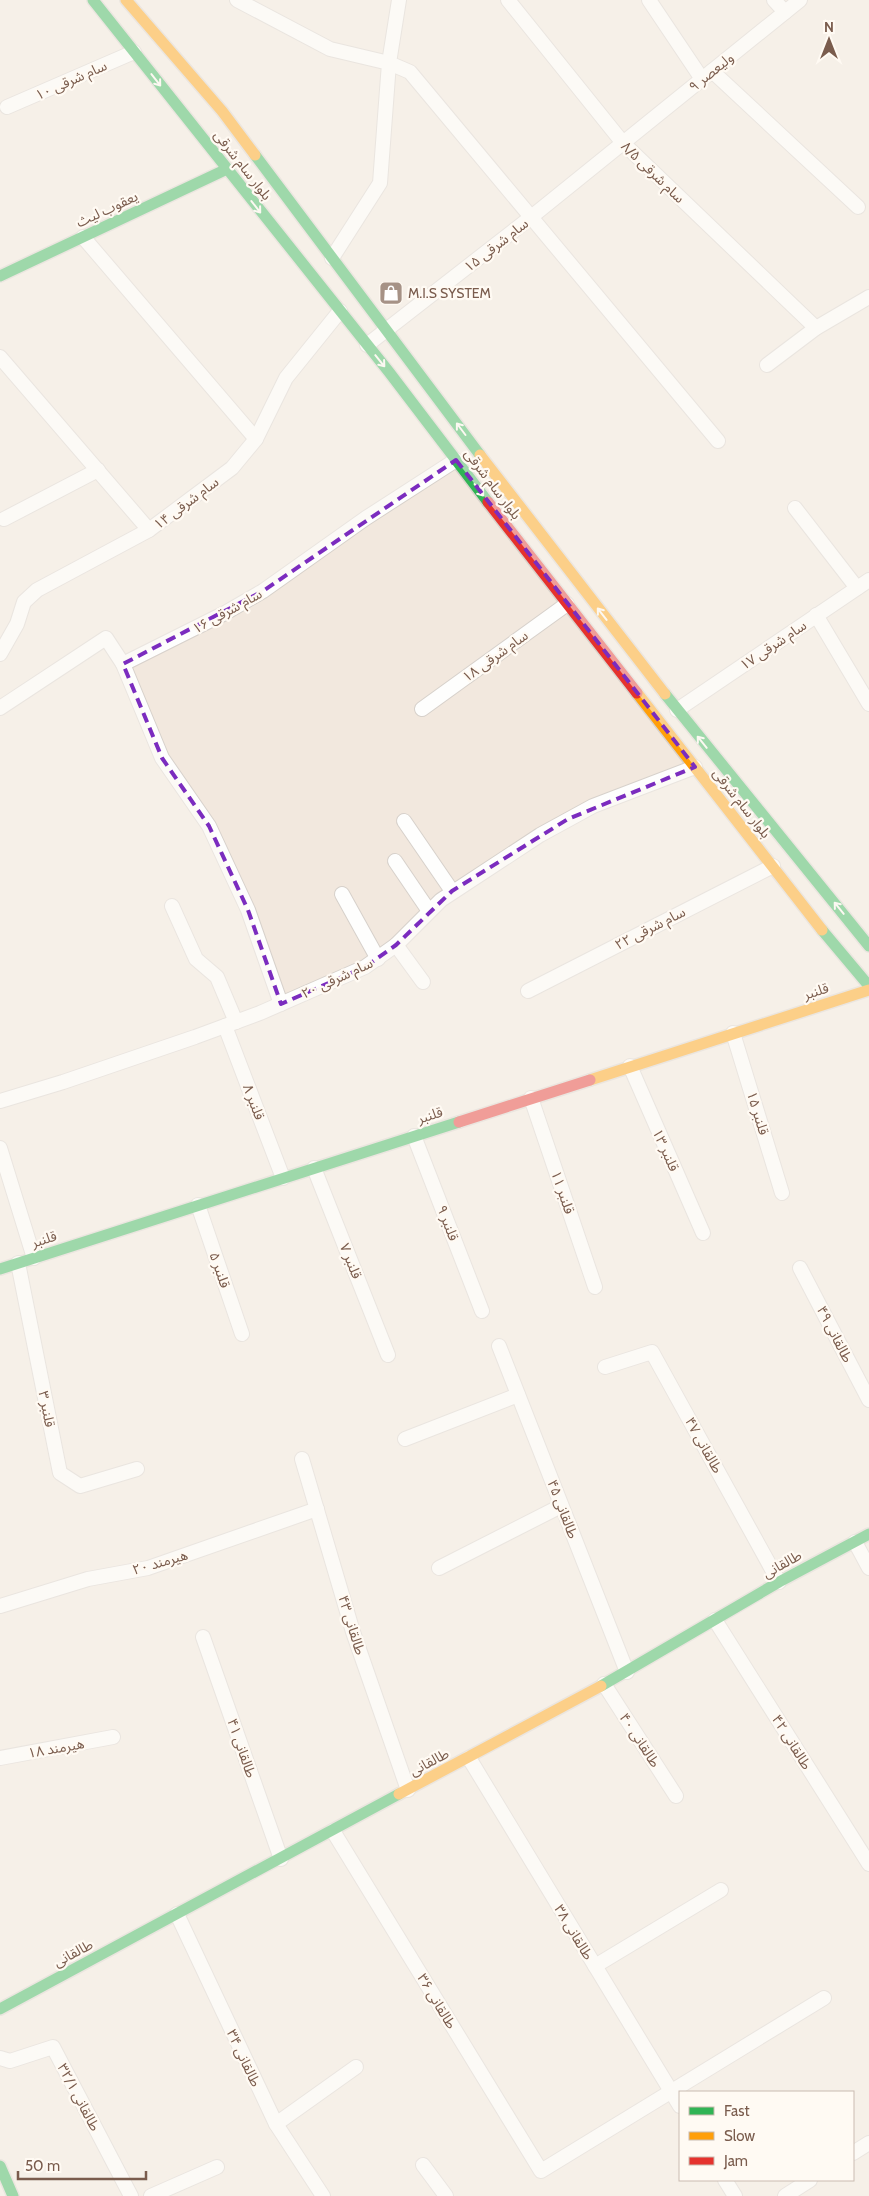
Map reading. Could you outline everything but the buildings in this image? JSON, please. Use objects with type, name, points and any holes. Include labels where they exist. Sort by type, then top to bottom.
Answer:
[{"type":"street","name":"بلوار سام شرقی","points":[[93,0],[367,345],[567,604],[869,986]]},
{"type":"street","name":"بلوار سام شرقی","points":[[126,0],[222,111],[517,504],[677,710],[869,946]]},
{"type":"street","points":[[237,0],[330,50],[389,63],[410,72],[718,441]]},
{"type":"street","points":[[332,258],[380,183],[389,63],[399,0]]},
{"type":"street","name":"سام شرقی ۸/۵","points":[[508,0],[623,143],[816,328]]},
{"type":"street","points":[[649,0],[707,75],[858,207]]},
{"type":"street","points":[[774,0],[784,12]]},
{"type":"street","name":"ولیعصر ۹","points":[[623,143],[800,0]]},
{"type":"street","name":"سام شرقی ۱۰","points":[[7,107],[134,52]]},
{"type":"street","name":"سام شرقی ۱۵","points":[[367,345],[623,143]]},
{"type":"street","name":"یعقوب لیث","points":[[0,276],[227,169]]},
{"type":"street","points":[[83,237],[256,439]]},
{"type":"street","points":[[767,365],[816,328],[869,297]]},
{"type":"street","name":"سام شرقی ۱۴","points":[[0,654],[17,624],[24,602],[37,590],[149,530],[232,468],[256,439],[286,378],[340,311]]},
{"type":"street","points":[[0,357],[149,530]]},
{"type":"street","name":"سام شرقی ۱۶","points":[[123,664],[225,613],[263,591],[366,518],[456,460]]},
{"type":"street","points":[[4,519],[98,470]]},
{"type":"street","points":[[795,508],[856,588]]},
{"type":"street","name":"سام شرقی ۱۷","points":[[677,710],[869,580]]},
{"type":"street","name":"سام شرقی ۱۸","points":[[422,710],[567,604]]},
{"type":"street","points":[[816,615],[869,704]]},
{"type":"street","points":[[0,708],[106,638],[123,664],[162,758],[209,826],[217,842],[248,910],[281,1004]]},
{"type":"street","name":"سام شرقی ۲۰","points":[[0,1101],[63,1082],[230,1024],[365,967],[396,945],[429,911],[452,891],[568,818],[593,806],[695,767]]},
{"type":"street","points":[[404,821],[452,891]]},
{"type":"street","points":[[395,862],[429,911]]},
{"type":"street","name":"سام شرقی ۲۲","points":[[528,991],[773,866]]},
{"type":"street","points":[[342,894],[378,959]]},
{"type":"street","name":"قلنبر ۸","points":[[172,906],[196,959],[217,977],[230,1024],[283,1178]]},
{"type":"street","points":[[396,945],[423,982]]},
{"type":"street","name":"قلنبر","points":[[0,1269],[869,990]]},
{"type":"street","name":"قلنبر ۱۵","points":[[733,1033],[782,1193]]},
{"type":"street","name":"قلنبر ۱۳","points":[[630,1066],[703,1233]]},
{"type":"street","name":"قلنبر ۱۱","points":[[531,1098],[594,1287]]},
{"type":"street","name":"قلنبر ۹","points":[[414,1136],[482,1311]]},
{"type":"street","points":[[0,1148],[34,1258]]},
{"type":"street","name":"قلنبر ۷","points":[[314,1168],[388,1355]]},
{"type":"street","name":"قلنبر ۵","points":[[198,1205],[242,1334]]},
{"type":"street","name":"قلنبر ۳","points":[[18,1263],[60,1473],[80,1486],[137,1469]]},
{"type":"street","name":"طالقانی ۴۹","points":[[800,1268],[869,1400]]},
{"type":"street","name":"طالقانی ۴۵","points":[[499,1346],[627,1672]]},
{"type":"street","name":"طالقانی ۴۷","points":[[606,1368],[652,1352],[779,1582]]},
{"type":"street","points":[[405,1439],[518,1395]]},
{"type":"street","name":"طالقانی ۴۳","points":[[302,1459],[353,1632],[408,1790]]},
{"type":"street","points":[[439,1568],[561,1506]]},
{"type":"street","name":"هیرمند ۲۰","points":[[0,1606],[88,1579],[148,1568],[317,1509]]},
{"type":"street","name":"طالقانی","points":[[0,2009],[627,1672],[779,1582],[869,1534]]},
{"type":"street","points":[[855,1542],[869,1568]]},
{"type":"street","name":"طالقانی ۴۲","points":[[715,1620],[869,1864]]},
{"type":"street","name":"طالقانی ۴۱","points":[[203,1637],[281,1858]]},
{"type":"street","name":"طالقانی ۴۰","points":[[604,1684],[676,1796]]},
{"type":"street","name":"هیرمند ۱۸","points":[[0,1758],[113,1737]]},
{"type":"street","name":"طالقانی ۳۸","points":[[469,1758],[679,2104]]},
{"type":"street","name":"طالقانی ۳۶","points":[[333,1830],[542,2171],[672,2093]]},
{"type":"street","points":[[595,1966],[720,1890]]},
{"type":"street","name":"طالقانی ۳۴","points":[[176,1914],[276,2124],[322,2196]]},
{"type":"street","points":[[672,2093],[824,1998]]},
{"type":"street","name":"طالقانی ۳۲/۱","points":[[0,2058],[10,2061],[53,2047],[131,2196]]},
{"type":"street","points":[[276,2124],[356,2067]]},
{"type":"street","points":[[854,2152],[869,2143]]},
{"type":"street","points":[[423,2165],[446,2196]]},
{"type":"street","points":[[0,2166],[14,2196]]},
{"type":"street","points":[[152,2196],[217,2167]]},
{"type":"street","points":[[726,2181],[735,2196]]},
{"type":"street","points":[[785,2196],[808,2181]]},
{"type":"highlighted area","points":[[456,460],[695,767],[568,819],[452,891],[396,945],[365,967],[281,1004],[248,910],[209,826],[162,758],[123,664],[263,591]]},
{"type":"shaded area","points":[[0,0],[869,0],[869,2196],[0,2196]]},
{"type":"traffic: fast","points":[[93,0],[389,372],[488,502]]},
{"type":"traffic: fast","points":[[255,155],[480,455]]},
{"type":"traffic: fast","points":[[0,276],[227,169]]},
{"type":"traffic: fast","points":[[665,694],[869,946]]},
{"type":"traffic: fast","points":[[822,930],[869,986]]},
{"type":"traffic: fast","points":[[0,1269],[459,1122]]},
{"type":"traffic: fast","points":[[601,1686],[779,1582],[869,1534]]},
{"type":"traffic: fast","points":[[0,2009],[399,1794]]},
{"type":"traffic: fast","points":[[0,2166],[13,2196]]},
{"type":"traffic: slow","points":[[126,0],[222,111],[255,155]]},
{"type":"traffic: slow","points":[[480,455],[665,694]]},
{"type":"traffic: slow","points":[[637,693],[822,930]]},
{"type":"traffic: slow","points":[[590,1080],[869,990]]},
{"type":"traffic: slow","points":[[399,1794],[601,1686]]},
{"type":"traffic: jam","points":[[488,502],[637,693]]},
{"type":"traffic: jam","points":[[459,1122],[590,1080]]},
{"type":"place","name":"M.I.S SYSTEM","points":[[391,293]]}]
